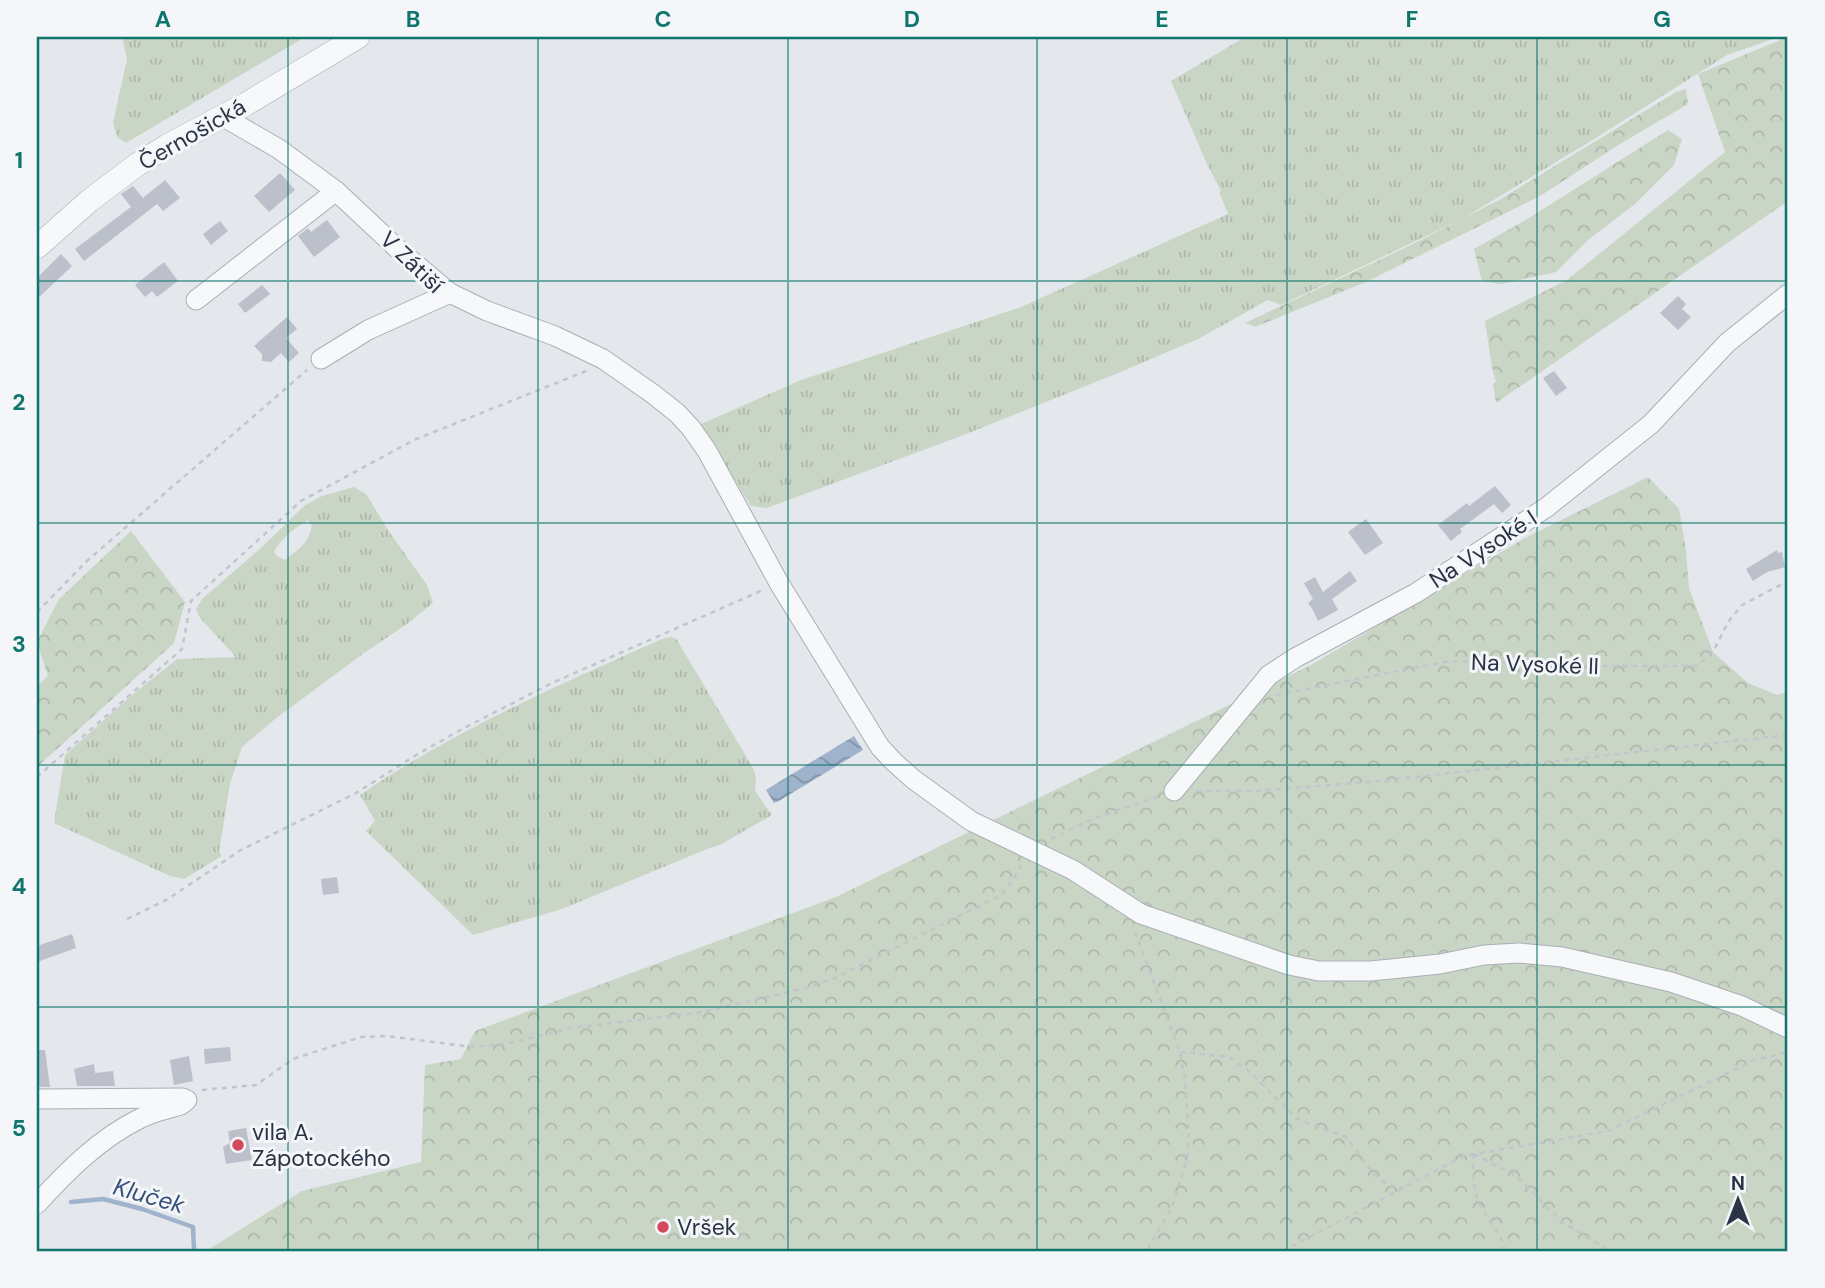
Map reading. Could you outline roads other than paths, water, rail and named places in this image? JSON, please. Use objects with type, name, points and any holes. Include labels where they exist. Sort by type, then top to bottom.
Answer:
[{"type":"street","name":"Černošická","points":[[37,247],[116,179],[167,146],[358,37]]},
{"type":"street","name":"V Zátiší","points":[[222,116],[279,149],[336,191],[450,293],[375,326],[321,359]]},
{"type":"street","points":[[196,300],[336,191]]},
{"type":"street","points":[[450,293],[487,311],[555,336],[603,359],[666,403],[691,428],[707,451],[779,583],[880,747],[932,793],[971,821],[1073,870],[1142,914],[1289,965],[1319,971],[1371,971],[1440,964],[1483,955],[1519,953],[1562,957],[1671,982],[1742,1006],[1788,1028]]},
{"type":"street","name":"Na Vysoké I","points":[[1174,791],[1269,675],[1295,657],[1416,593],[1547,507],[1651,424],[1727,343],[1788,294]]},
{"type":"street","points":[[37,1099],[187,1100],[181,1105],[139,1119],[104,1141],[82,1158],[37,1204]]},
{"type":"water","points":[[854,736],[863,750],[774,803],[766,790]]},
{"type":"waterway","name":"Kluček","points":[[71,1202],[103,1199],[193,1227],[194,1251]]},
{"type":"place","name":"vila A. Zápotockého","points":[[238,1145]]},
{"type":"place","name":"Vršek","points":[[663,1227]]}]
